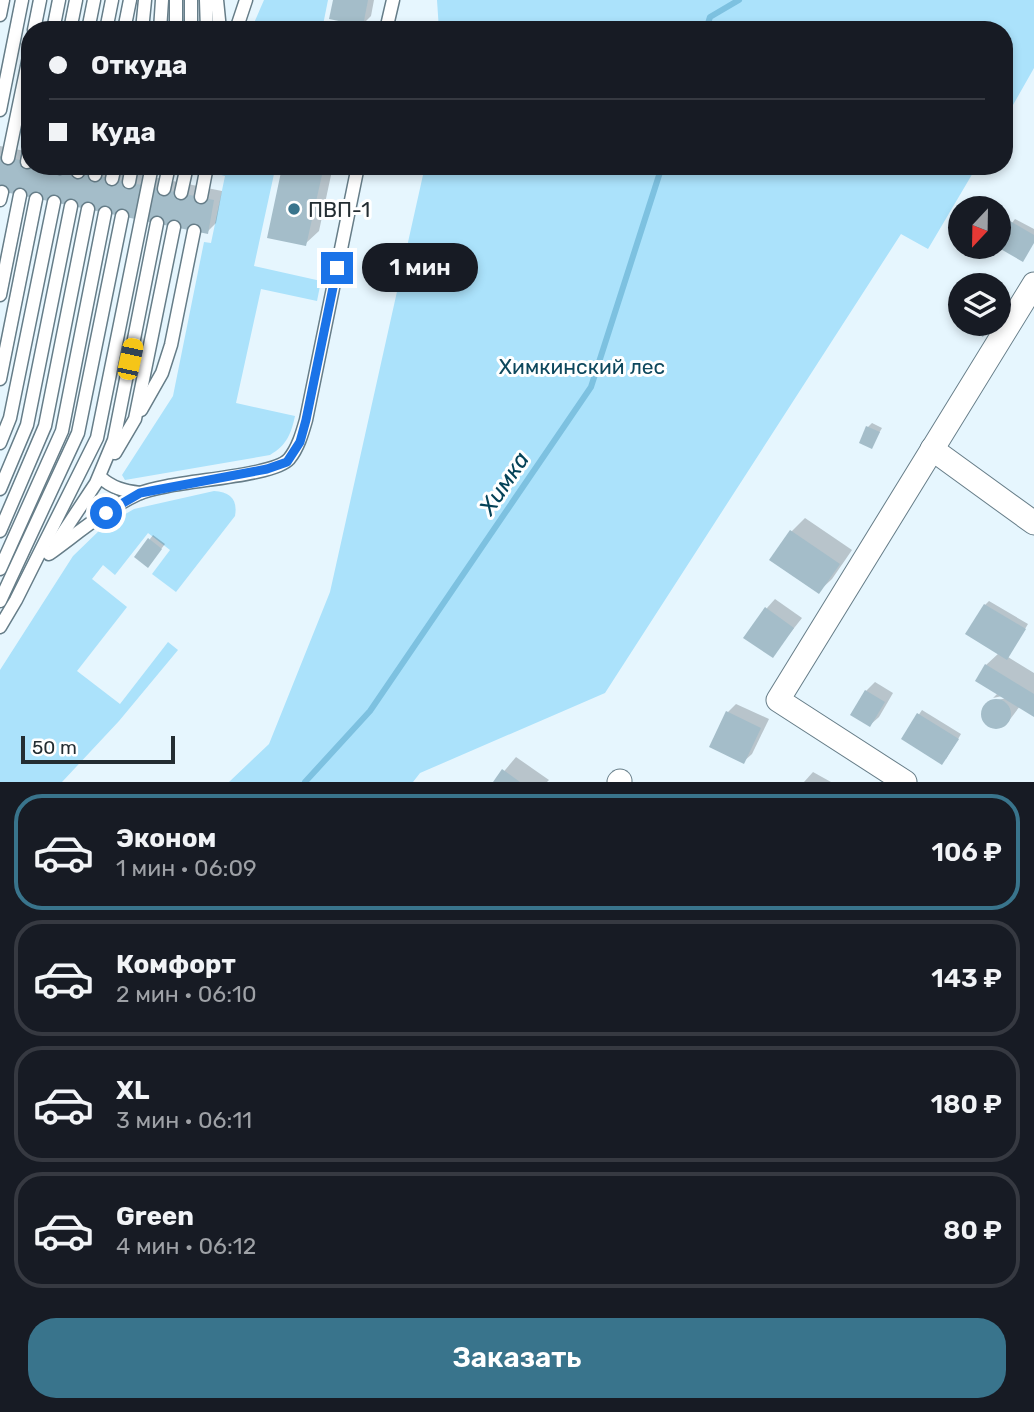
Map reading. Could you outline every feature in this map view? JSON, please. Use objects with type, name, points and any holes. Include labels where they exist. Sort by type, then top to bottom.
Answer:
[{"type":"street","points":[[905,782],[778,700],[1034,284]]},
{"type":"street","points":[[932,449],[1034,523]]},
{"type":"lane","points":[[0,15],[3,0]]},
{"type":"lane","points":[[0,110],[22,0]]},
{"type":"lane","points":[[36,21],[40,0]]},
{"type":"lane","points":[[55,21],[59,0]]},
{"type":"lane","points":[[72,21],[76,0]]},
{"type":"lane","points":[[90,21],[94,0]]},
{"type":"lane","points":[[109,21],[113,0]]},
{"type":"lane","points":[[126,21],[130,0]]},
{"type":"lane","points":[[143,21],[145,0]]},
{"type":"lane","points":[[161,21],[162,0]]},
{"type":"lane","points":[[176,0],[176,21]]},
{"type":"lane","points":[[191,0],[191,21]]},
{"type":"lane","points":[[206,0],[207,21]]},
{"type":"lane","points":[[217,0],[219,21]]},
{"type":"lane","points":[[239,21],[246,0]]},
{"type":"lane","points":[[388,21],[393,0]]},
{"type":"lane","points":[[9,158],[21,97]]},
{"type":"lane","points":[[129,182],[130,175]]},
{"type":"lane","points":[[0,627],[97,438],[150,175]]},
{"type":"lane","points":[[164,189],[167,175]]},
{"type":"lane","points":[[181,193],[185,175]]},
{"type":"lane","points":[[201,197],[205,175]]},
{"type":"lane","points":[[98,480],[121,490],[140,493],[267,469],[287,462],[300,442],[306,420],[356,175]]},
{"type":"lane","points":[[0,295],[20,195]]},
{"type":"lane","points":[[0,379],[36,199]]},
{"type":"lane","points":[[0,443],[10,418],[54,202]]},
{"type":"lane","points":[[0,489],[27,425],[71,206]]},
{"type":"lane","points":[[0,531],[45,426],[88,209]]},
{"type":"lane","points":[[0,569],[62,431],[106,213]]},
{"type":"lane","points":[[0,601],[78,433],[122,216]]},
{"type":"lane","points":[[98,480],[114,440],[157,223]]},
{"type":"lane","points":[[135,419],[174,227]]},
{"type":"lane","points":[[16,600],[50,554],[98,480],[162,373],[171,345],[194,231]]},
{"type":"lane","points":[[50,554],[106,513],[140,493]]},
{"type":"green space","points":[[264,0],[328,0],[324,21],[255,21]]},
{"type":"green space","points":[[437,0],[1034,0],[1034,68],[1013,105],[1013,21],[438,21]]},
{"type":"green space","points":[[221,175],[274,175],[254,266],[321,281],[317,301],[261,289],[236,403],[295,416],[292,428],[284,443],[270,455],[125,480],[122,475],[173,396],[204,242],[211,243],[225,176]]},
{"type":"green space","name":"Химкинский лес","points":[[423,175],[972,175],[959,196],[948,196],[948,215],[928,249],[901,234],[605,693],[420,773],[413,782],[229,782],[269,744],[330,592]]},
{"type":"green space","points":[[214,491],[232,498],[235,516],[176,592],[152,574],[170,550],[148,533],[115,575],[103,565],[92,579],[127,607],[77,671],[120,704],[168,642],[178,650],[119,721],[62,782],[0,782],[0,670],[73,556],[103,527],[134,509]]},
{"type":"building","points":[[333,0],[368,0],[364,21],[329,19]]},
{"type":"building","points":[[0,156],[21,160],[21,175],[93,175],[214,200],[208,234],[0,191]]},
{"type":"building","name":"ПВП-1","points":[[280,175],[322,175],[306,246],[267,238]]},
{"type":"building","points":[[1012,222],[1034,235],[1034,243],[1023,262],[1012,256]]},
{"type":"building","points":[[866,426],[880,432],[872,449],[859,443]]},
{"type":"building","points":[[790,530],[840,564],[819,594],[769,560]]},
{"type":"building","points":[[148,538],[162,549],[148,568],[134,557]]},
{"type":"building","points":[[984,604],[1026,629],[1007,660],[965,634]]},
{"type":"building","points":[[765,607],[794,628],[773,658],[743,638]]},
{"type":"building","points":[[985,664],[1034,694],[1034,717],[975,681]]},
{"type":"building","points":[[865,690],[885,702],[870,727],[850,715]]},
{"type":"building","points":[[996,699],[1007,703],[1011,714],[1007,725],[996,729],[985,725],[981,714],[985,703]]},
{"type":"building","points":[[726,711],[761,728],[744,764],[709,747]]},
{"type":"building","points":[[917,713],[959,739],[942,765],[901,739]]},
{"type":"building","points":[[502,769],[520,782],[493,782]]},
{"type":"waterway","name":"Химка","points":[[709,21],[710,17],[739,0]]},
{"type":"waterway","name":"Химка","points":[[305,782],[370,711],[591,387],[659,175]]},
{"type":"place","name":"ПВП-1","points":[[294,209]]},
{"type":"route","points":[[106,513],[140,493],[267,469],[287,462],[300,442],[306,420],[337,268]]}]
